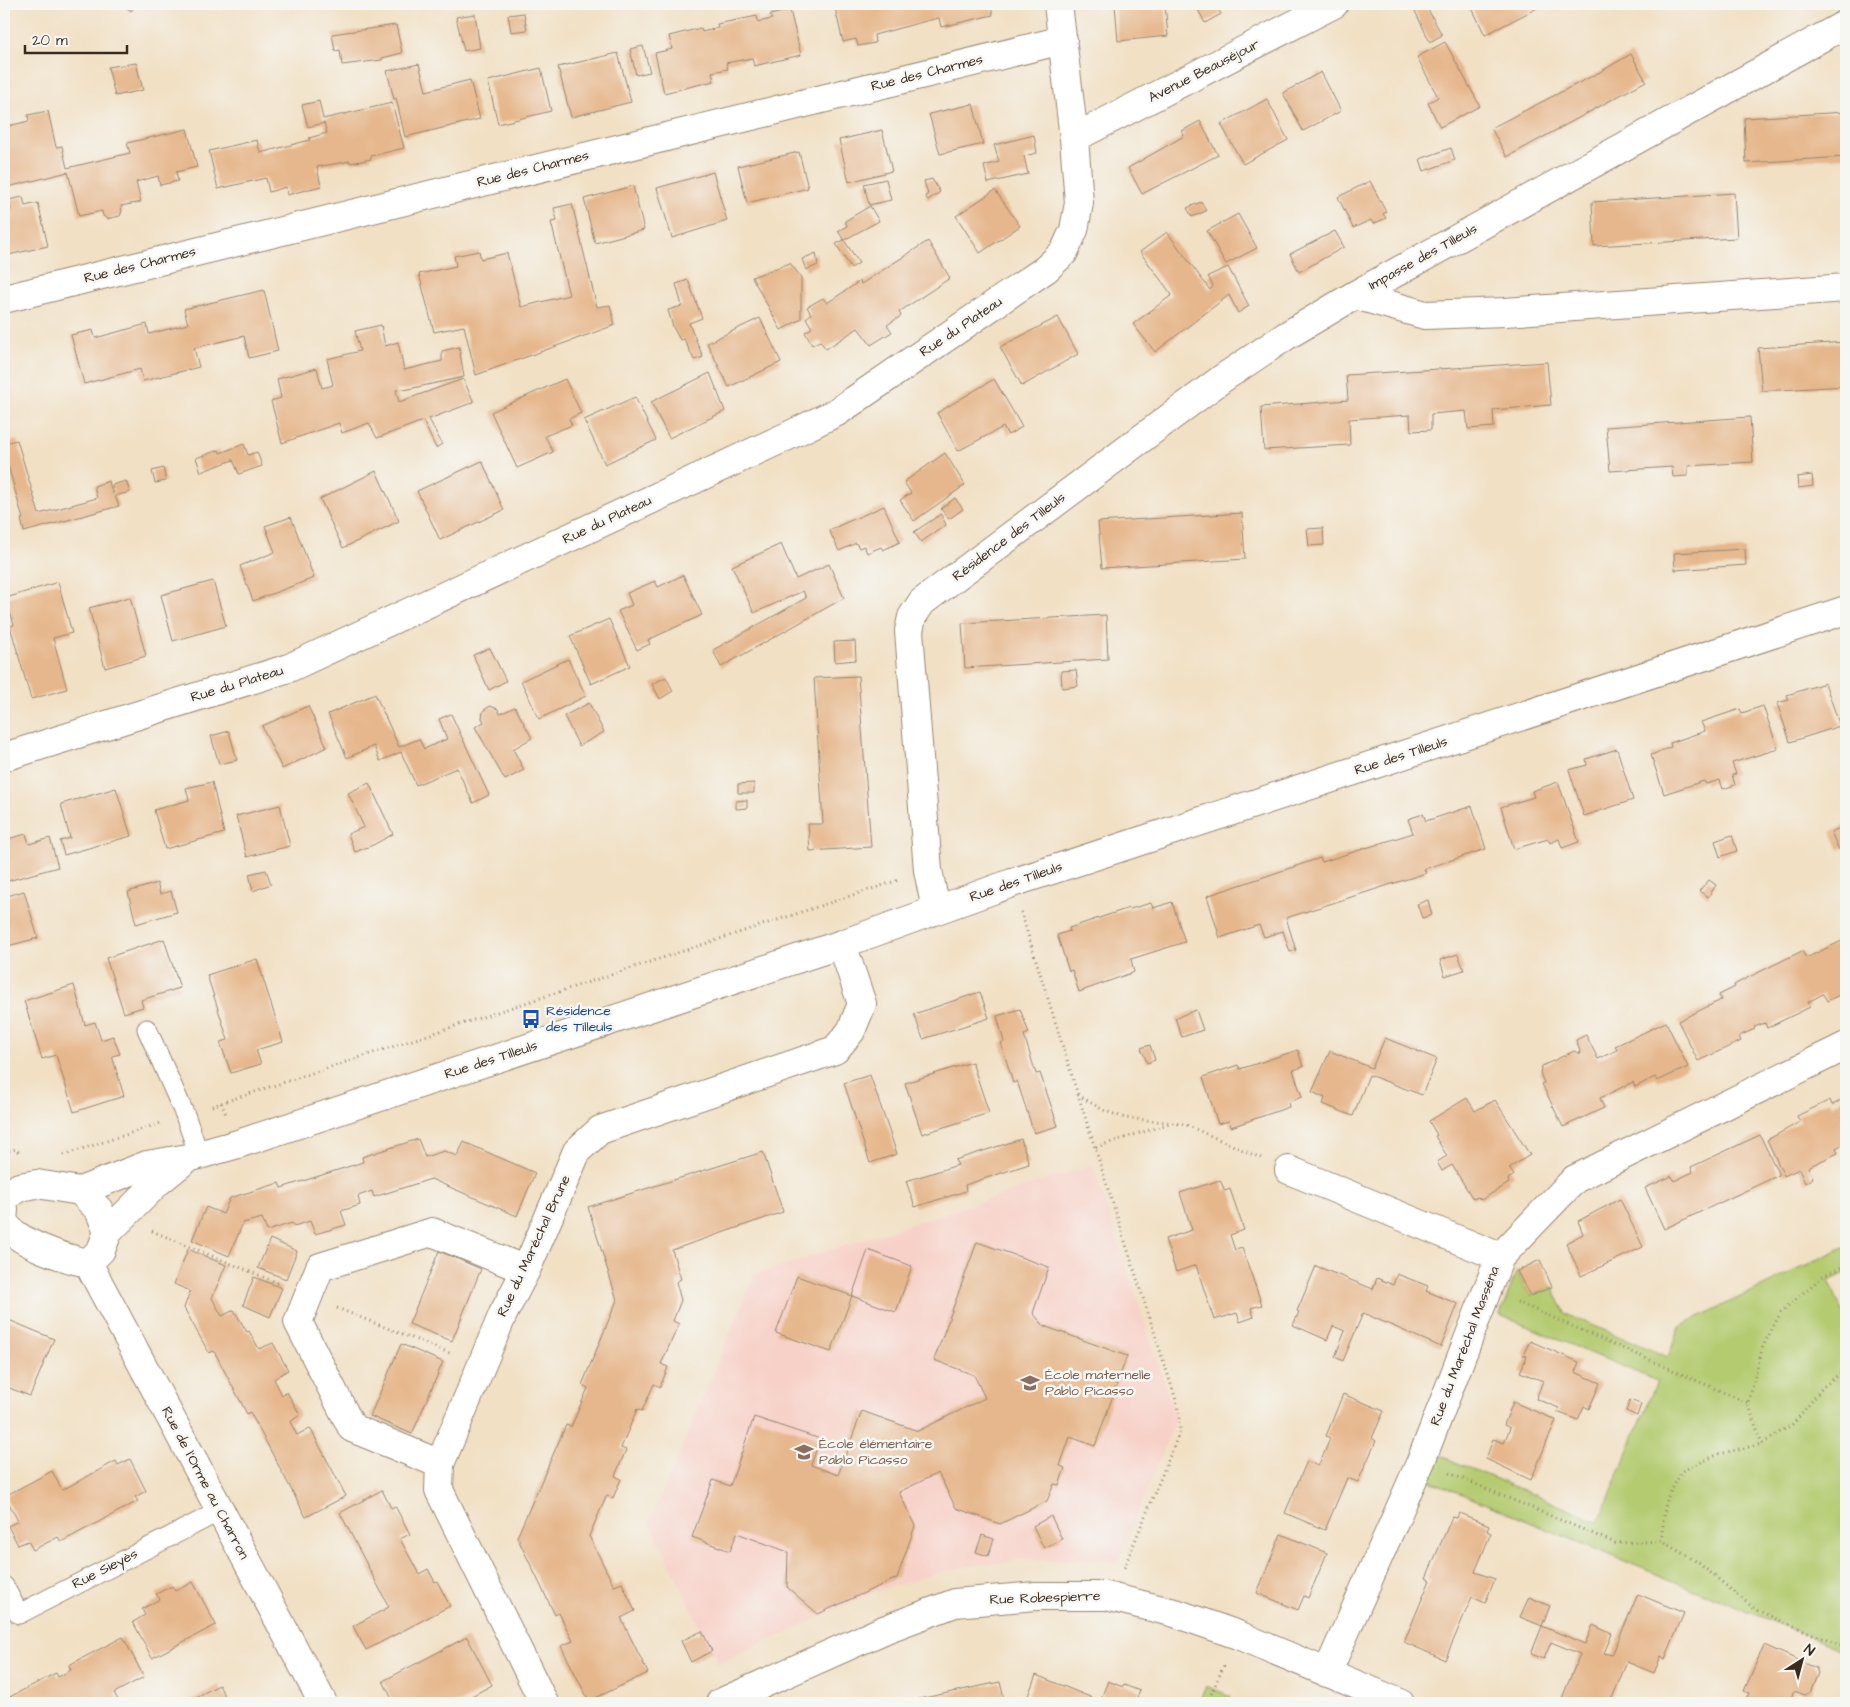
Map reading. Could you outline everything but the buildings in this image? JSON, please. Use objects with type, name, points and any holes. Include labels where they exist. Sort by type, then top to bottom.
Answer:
[{"type":"street","name":"Rue du Plateau","points":[[4,756],[289,668],[837,412],[1046,269],[1064,252],[1074,230],[1079,203],[1074,138],[1058,4]]},
{"type":"street","name":"Avenue Beauséjour","points":[[1074,138],[1334,4]]},
{"type":"street","name":"Impasse des Tilleuls","points":[[1355,295],[1846,24]]},
{"type":"street","name":"Rue des Charmes","points":[[4,298],[1063,40]]},
{"type":"street","name":"Impasse des Tilleuls","points":[[1355,295],[1425,315],[1505,312],[1846,288]]},
{"type":"street","name":"Résidence des Tilleuls","points":[[936,910],[928,870],[909,631],[912,616],[922,602],[1223,378],[1286,336],[1355,295]]},
{"type":"street","name":"Rue des Tilleuls","points":[[80,1191],[146,1165],[193,1156],[238,1144],[842,944],[1012,883],[1846,610]]},
{"type":"street","name":"Rue du Maréchal Brune","points":[[544,1703],[439,1490],[440,1464],[503,1314],[526,1270],[577,1151],[600,1130],[835,1050],[851,1031],[862,1004],[842,944]]},
{"type":"street","name":"Rue du Maréchal Masséna","points":[[1327,1674],[1421,1461],[1500,1258],[1575,1180],[1846,1046]]},
{"type":"street","name":"Rue des Tilleuls","points":[[88,1263],[101,1250],[108,1232],[159,1180],[193,1156]]},
{"type":"street","points":[[1289,1170],[1500,1258]]},
{"type":"street","points":[[4,1198],[20,1187],[37,1184],[80,1191],[100,1210],[108,1232]]},
{"type":"street","points":[[4,1209],[4,1221],[18,1237],[68,1259],[88,1263]]},
{"type":"street","points":[[440,1464],[352,1428],[298,1322],[320,1267],[432,1232],[526,1270]]},
{"type":"street","name":"Rue de l'Orme au Charron","points":[[88,1263],[323,1703]]},
{"type":"street","name":"Rue Robespierre","points":[[720,1703],[886,1629],[955,1604],[1036,1596],[1106,1596],[1175,1613],[1238,1635],[1327,1674],[1400,1703]]},
{"type":"lane","points":[[147,1029],[185,1115],[193,1156]]},
{"type":"lane","name":"Rue Sieyès","points":[[4,1586],[19,1614],[220,1510]]},
{"type":"path","points":[[1012,883],[1176,1400],[1179,1415],[1180,1431],[1123,1571]]},
{"type":"path","points":[[1078,1095],[1103,1110],[1125,1118],[1184,1124],[1289,1170]]},
{"type":"path","points":[[1096,1147],[1174,1122]]},
{"type":"path","points":[[1762,1444],[1748,1402],[1763,1346],[1781,1312],[1823,1276],[1846,1264]]},
{"type":"path","points":[[1488,1288],[1748,1402]]},
{"type":"path","points":[[1661,1541],[1666,1500],[1682,1471],[1720,1454],[1762,1444],[1794,1423],[1823,1387],[1846,1369]]},
{"type":"path","points":[[1421,1461],[1615,1542],[1661,1541],[1696,1561],[1756,1610],[1846,1648]]},
{"type":"path","points":[[1207,1703],[1238,1635]]},
{"type":"shaded area","points":[[1093,1165],[1176,1419],[1117,1563],[1088,1560],[1024,1560],[981,1564],[937,1573],[875,1592],[718,1664],[650,1522],[755,1275]]},
{"type":"green space","points":[[1846,1246],[1846,1273],[1829,1281],[1846,1318],[1846,1652],[1430,1481],[1441,1456],[1599,1522],[1657,1381],[1500,1315],[1517,1271],[1530,1296],[1552,1287],[1566,1314],[1668,1357],[1680,1326]]},
{"type":"green space","points":[[1206,1686],[1231,1696],[1228,1703],[1199,1703]]},
{"type":"place","name":"Résidence des Tilleuls","points":[[531,1019]]},
{"type":"place","name":"École maternelle Pablo Picasso","points":[[1030,1383]]},
{"type":"place","name":"École élémentaire Pablo Picasso","points":[[804,1452]]}]
